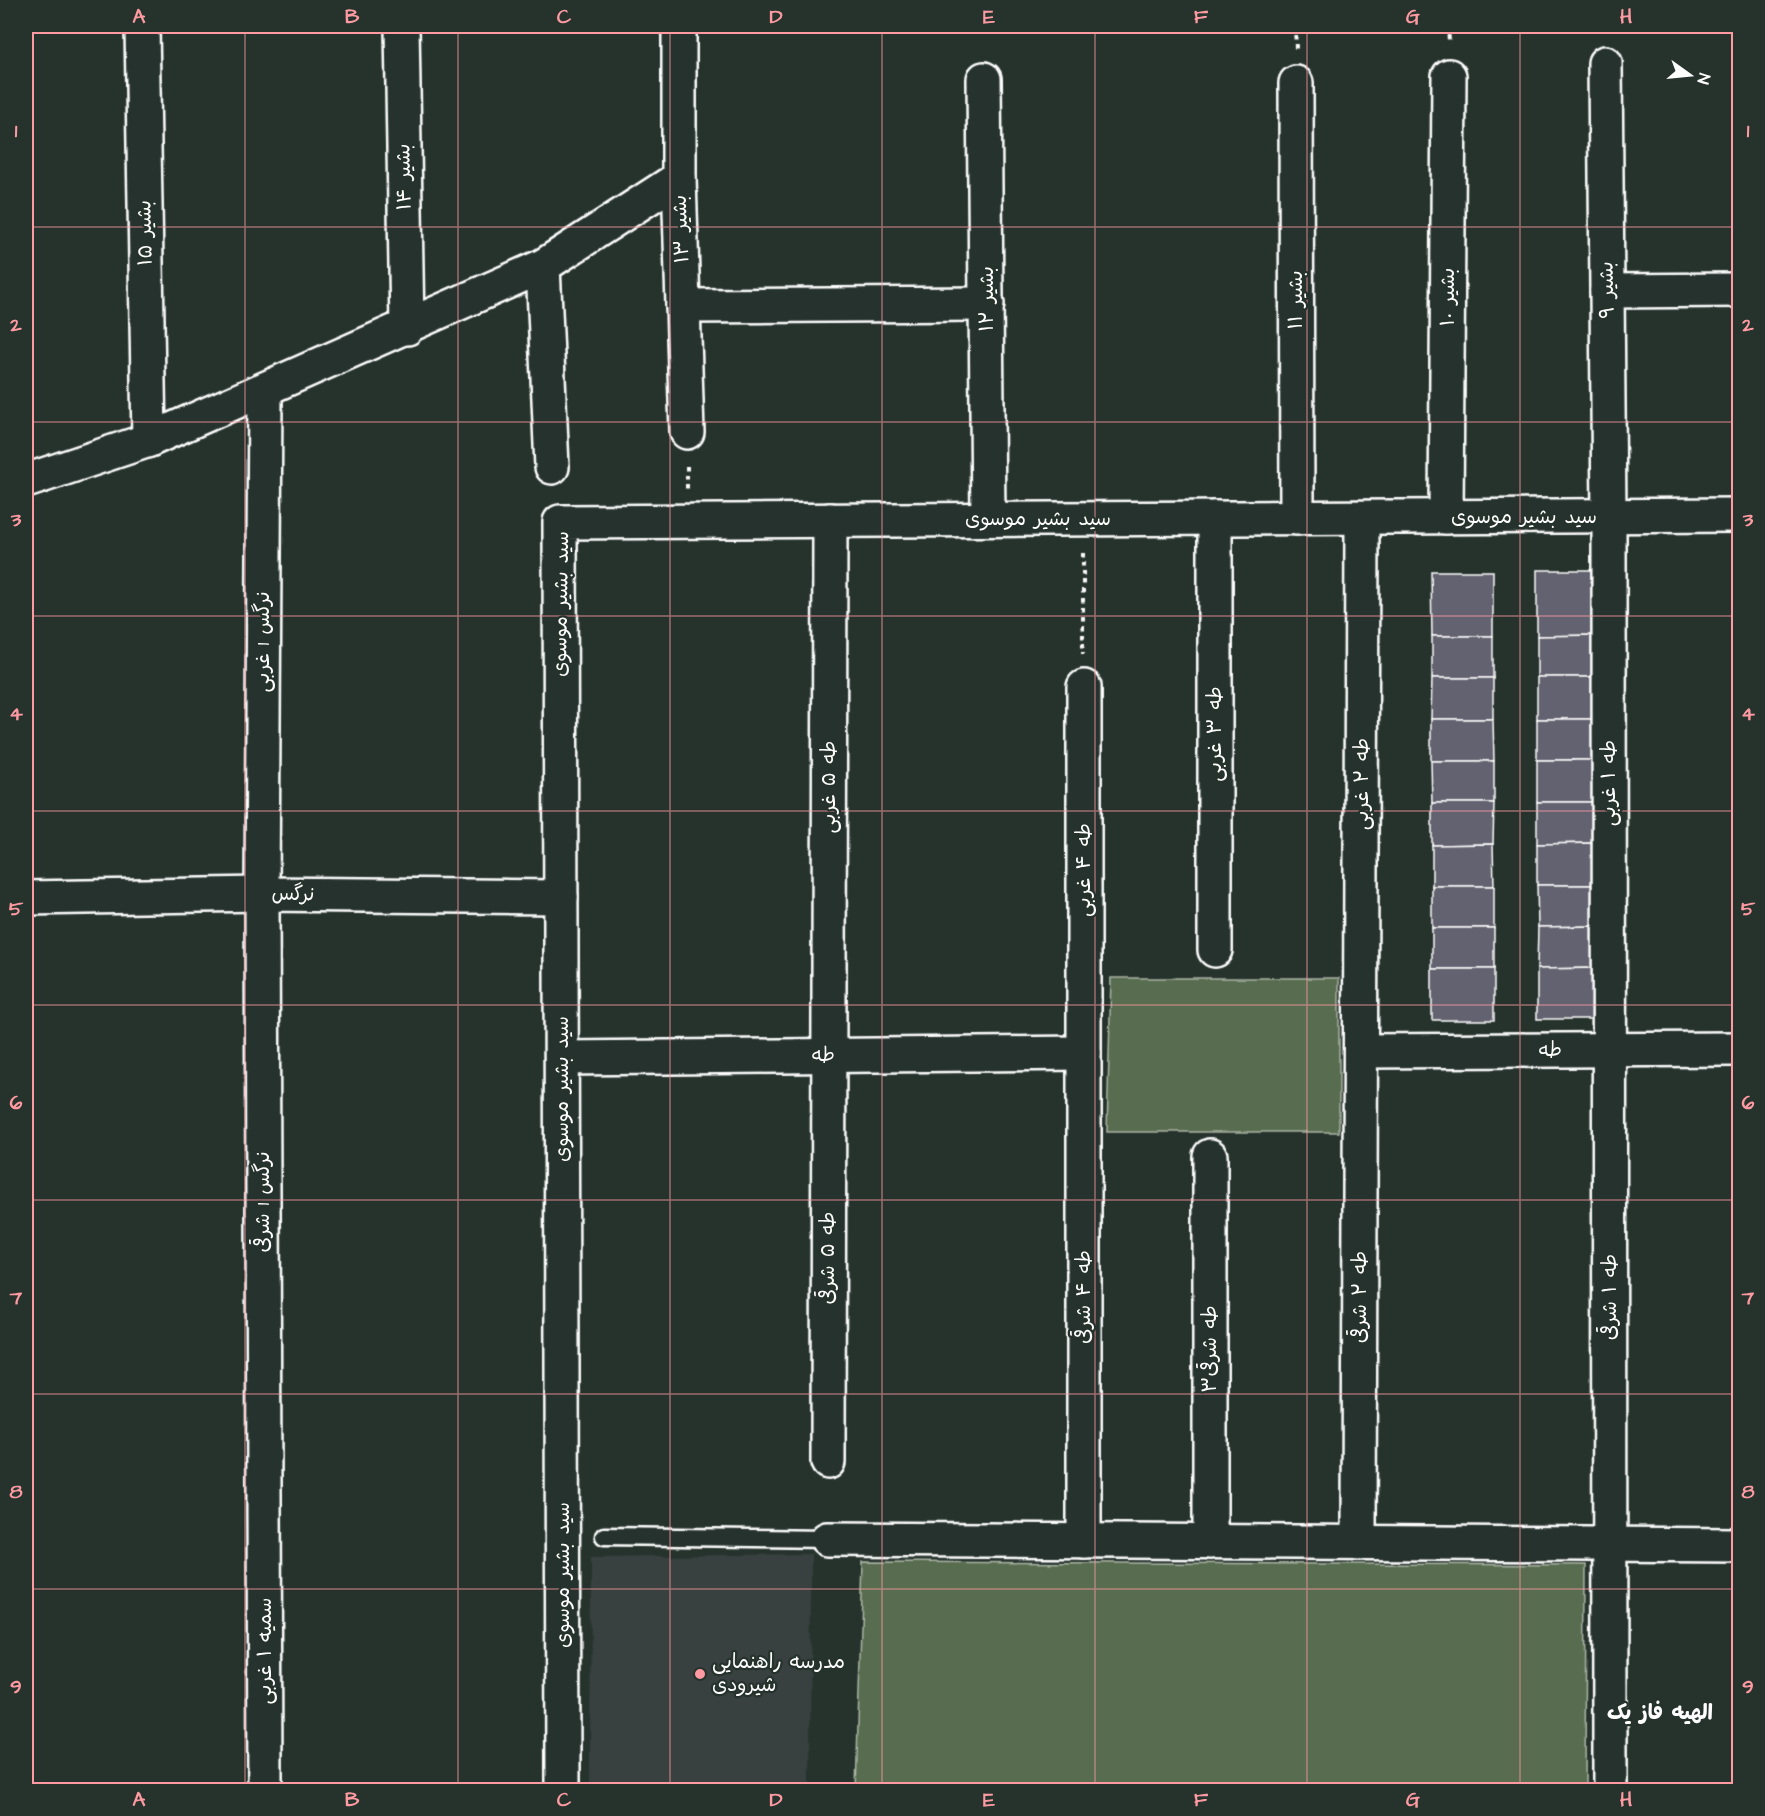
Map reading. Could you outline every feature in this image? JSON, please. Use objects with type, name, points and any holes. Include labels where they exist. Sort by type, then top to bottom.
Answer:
[{"type":"street","name":"بشیر ۱۵","points":[[142,26],[149,440]]},
{"type":"street","name":"بشیر ۱۴","points":[[402,26],[407,328]]},
{"type":"street","name":"بشیر ۱۳","points":[[679,26],[679,178],[687,432]]},
{"type":"street","name":"بشیر ۹","points":[[1605,63],[1609,517]]},
{"type":"street","name":"بشیر ۱۰","points":[[1446,517],[1449,76]]},
{"type":"street","name":"بشیر ۱۲","points":[[984,80],[988,519]]},
{"type":"street","name":"بشیر ۱۱","points":[[1296,83],[1297,518]]},
{"type":"street","points":[[26,481],[149,440],[543,266],[679,178]]},
{"type":"street","points":[[543,266],[552,468]]},
{"type":"street","points":[[1607,291],[1740,290]]},
{"type":"street","points":[[683,306],[987,304]]},
{"type":"street","name":"نرگس 1 غربی","points":[[262,894],[265,390]]},
{"type":"street","name":"سید بشیر موسوی","points":[[563,1791],[560,522],[1740,515]]},
{"type":"street","name":"طه ۱ غربی","points":[[1609,517],[1610,1050]]},
{"type":"street","name":"طه ۳ غربی","points":[[1215,518],[1215,950]]},
{"type":"street","name":"طه ۲ غربی","points":[[1361,1051],[1362,518]]},
{"type":"street","name":"طه ۵ غربی","points":[[829,1055],[830,520]]},
{"type":"street","name":"طه ۴ غربی","points":[[1083,687],[1084,1053]]},
{"type":"street","name":"نرگس","points":[[26,898],[262,894],[561,897]]},
{"type":"street","name":"نرگس 1 شرقی","points":[[262,894],[264,1511]]},
{"type":"street","name":"طه","points":[[1361,1051],[1740,1049]]},
{"type":"street","name":"طه ۱ شرقی","points":[[1610,1050],[1610,1791]]},
{"type":"street","name":"طه ۲ شرقی","points":[[1359,1543],[1361,1051]]},
{"type":"street","name":"طه","points":[[562,1058],[1084,1053]]},
{"type":"street","name":"طه ۴ شرقی","points":[[1084,1053],[1084,1541]]},
{"type":"street","name":"طه ۵ شرقی","points":[[828,1462],[829,1055]]},
{"type":"street","name":"طه شرقی۳","points":[[1210,1156],[1210,1542]]},
{"type":"street","name":"سمیه ۱ غربی","points":[[264,1511],[265,1791]]},
{"type":"street","points":[[827,1539],[1740,1545]]},
{"type":"lane","points":[[603,1536],[827,1539]]},
{"type":"path","points":[[687,432],[688,520]]},
{"type":"path","points":[[1083,519],[1083,687]]},
{"type":"shaded area","name":"مدرسه راهنمایی شیرودی","points":[[811,1554],[810,1790],[590,1790],[591,1557]]},
{"type":"green space","points":[[1111,978],[1339,978],[1339,1132],[1107,1132]]},
{"type":"green space","points":[[863,1562],[1586,1565],[1585,1790],[856,1790]]},
{"type":"building","points":[[1537,570],[1599,570],[1598,635],[1537,636]]},
{"type":"building","points":[[1431,571],[1493,571],[1493,636],[1432,636]]},
{"type":"building","points":[[1598,635],[1599,677],[1537,677],[1537,636]]},
{"type":"building","points":[[1432,636],[1493,636],[1493,678],[1432,678]]},
{"type":"building","points":[[1537,677],[1599,677],[1599,719],[1537,719]]},
{"type":"building","points":[[1432,678],[1493,678],[1493,719],[1431,719]]},
{"type":"building","points":[[1431,719],[1493,719],[1494,761],[1431,761]]},
{"type":"building","points":[[1537,719],[1599,719],[1599,760],[1537,760]]},
{"type":"building","points":[[1537,760],[1599,760],[1599,802],[1537,802]]},
{"type":"building","points":[[1431,761],[1494,761],[1494,803],[1432,803]]},
{"type":"building","points":[[1537,802],[1599,802],[1599,843],[1537,844]]},
{"type":"building","points":[[1432,803],[1494,803],[1493,844],[1432,845]]},
{"type":"building","points":[[1599,843],[1599,885],[1537,885],[1537,844]]},
{"type":"building","points":[[1493,844],[1494,886],[1432,886],[1432,845]]},
{"type":"building","points":[[1537,885],[1599,885],[1599,926],[1538,927]]},
{"type":"building","points":[[1432,886],[1494,886],[1494,928],[1432,928]]},
{"type":"building","points":[[1599,926],[1599,968],[1537,969],[1538,927]]},
{"type":"building","points":[[1432,928],[1494,928],[1494,969],[1432,969]]},
{"type":"building","points":[[1599,968],[1599,1019],[1537,1019],[1537,969]]},
{"type":"building","points":[[1432,969],[1494,969],[1494,1020],[1432,1020]]},
{"type":"place","name":"مدرسه راهنمایی شیرودی","points":[[700,1674]]},
{"type":"district","name":"الهیه فاز یک","points":[[1660,1712]]}]
